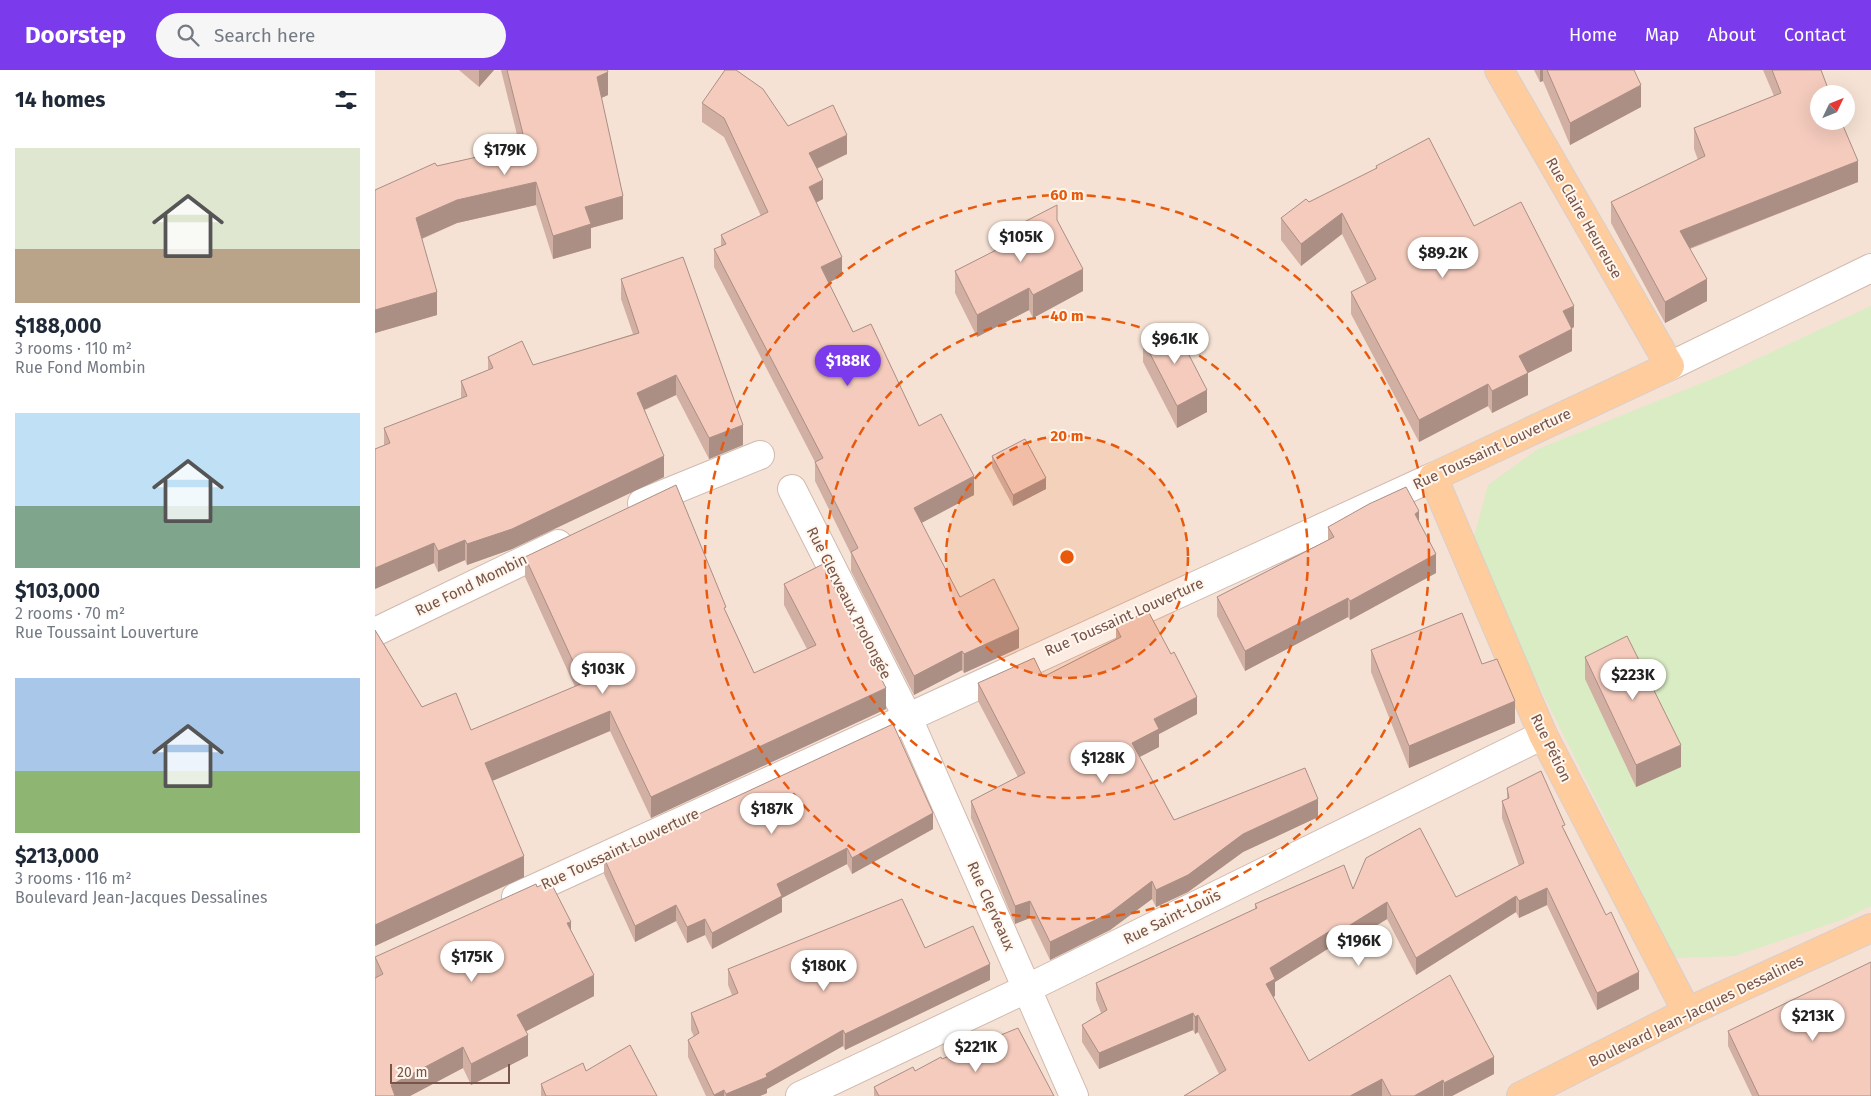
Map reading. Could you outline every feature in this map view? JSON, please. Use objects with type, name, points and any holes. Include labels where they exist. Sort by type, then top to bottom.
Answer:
[{"type":"main road","name":"Rue Claire Heureuse","points":[[1499,70],[1670,366]]},
{"type":"main road","name":"Rue Toussaint Louverture","points":[[1433,477],[1670,366]]},
{"type":"main road","name":"Rue Pétion","points":[[1433,477],[1543,735],[1687,1012]]},
{"type":"main road","name":"Boulevard Jean-Jacques Dessalines","points":[[1521,1096],[1687,1012],[1871,928]]},
{"type":"street","name":"Rue Toussaint Louverture","points":[[1670,366],[1871,268]]},
{"type":"street","points":[[621,514],[656,497],[760,455]]},
{"type":"street","name":"Rue Toussaint Louverture","points":[[492,909],[907,716],[1433,477]]},
{"type":"street","name":"Rue Clerveaux Prolongée","points":[[792,489],[907,716]]},
{"type":"street","name":"Rue Fond Mombin","points":[[375,632],[577,535]]},
{"type":"street","name":"Rue Clerveaux","points":[[907,716],[1074,1096]]},
{"type":"street","name":"Rue Saint-Louis","points":[[800,1096],[1028,988],[1543,735]]},
{"type":"shaded area","points":[[375,70],[1871,70],[1871,1096],[375,1096]]},
{"type":"green space","points":[[1871,306],[1871,906],[1844,919],[1735,956],[1675,958],[1510,628],[1472,544],[1488,485],[1538,449],[1722,375]]},
{"type":"building","points":[[507,70],[607,70],[608,72],[597,77],[623,196],[585,207],[591,224],[553,236],[536,182],[457,200],[416,218],[437,292],[375,310],[375,190],[435,163],[437,166],[526,146]]},
{"type":"building","points":[[725,70],[736,70],[763,89],[788,126],[833,105],[847,135],[809,153],[823,180],[809,187],[842,257],[821,267],[853,332],[871,324],[919,426],[941,414],[974,476],[914,508],[960,597],[994,579],[1019,629],[964,654],[962,651],[914,676],[851,552],[858,548],[815,462],[823,458],[714,249],[726,244],[721,235],[768,212],[724,118],[702,103]]},
{"type":"building","points":[[1547,70],[1634,70],[1641,85],[1570,123]]},
{"type":"building","points":[[1772,70],[1821,70],[1827,85],[1810,85],[1810,130],[1845,130],[1858,161],[1680,231],[1707,279],[1665,302],[1611,202],[1705,156],[1694,128],[1781,93]]},
{"type":"building","points":[[1429,138],[1474,226],[1521,202],[1574,306],[1563,311],[1572,329],[1519,356],[1528,373],[1492,391],[1488,384],[1419,420],[1351,292],[1376,279],[1342,213],[1301,244],[1281,218],[1306,199],[1309,202],[1377,168],[1376,166]]},
{"type":"building","points":[[1057,205],[1057,220],[1083,269],[1033,295],[1029,288],[977,315],[955,271],[1006,245],[1001,234]]},
{"type":"building","points":[[683,257],[743,425],[709,438],[676,375],[637,393],[664,456],[512,529],[467,544],[465,540],[438,551],[434,543],[375,568],[375,449],[390,443],[384,428],[467,396],[461,381],[493,368],[488,357],[522,341],[533,365],[639,333],[621,279]]},
{"type":"building","points":[[1173,324],[1207,390],[1177,406],[1143,340]]},
{"type":"building","points":[[1025,439],[1046,478],[1013,495],[992,456]]},
{"type":"building","points":[[676,485],[726,607],[724,608],[754,673],[816,645],[784,584],[823,564],[886,688],[651,797],[610,711],[485,763],[524,856],[375,925],[375,630],[422,707],[456,693],[471,730],[583,683],[525,557]]},
{"type":"building","points":[[1406,487],[1419,511],[1415,514],[1436,554],[1350,601],[1348,598],[1245,651],[1217,597],[1334,537],[1328,527],[1369,504]]},
{"type":"building","points":[[1148,611],[1171,654],[1174,652],[1197,697],[1154,719],[1159,729],[1132,743],[1174,820],[1305,768],[1318,799],[1243,834],[1188,875],[1156,890],[1152,881],[1110,913],[1050,942],[1030,901],[1015,906],[971,801],[1025,773],[978,683],[1034,658],[1043,677],[1121,637],[1116,627]]},
{"type":"building","points":[[1462,613],[1482,664],[1497,659],[1515,701],[1409,746],[1371,650]]},
{"type":"building","points":[[1627,636],[1681,745],[1636,765],[1585,657]]},
{"type":"building","points":[[893,724],[933,813],[852,858],[847,848],[777,884],[782,896],[712,933],[705,919],[687,927],[676,905],[635,926],[604,858]]},
{"type":"building","points":[[1541,771],[1565,825],[1562,826],[1606,915],[1611,912],[1639,972],[1597,993],[1547,888],[1519,901],[1516,896],[1416,958],[1387,902],[1334,935],[1338,926],[1270,968],[1275,979],[1266,984],[1309,1061],[1450,975],[1494,1057],[1444,1083],[1443,1080],[1414,1096],[1391,1096],[1382,1079],[1350,1096],[1184,1096],[1226,1070],[1198,1015],[1195,1017],[1193,1013],[1099,1053],[1082,1025],[1107,1010],[1096,983],[1257,908],[1255,904],[1344,865],[1353,889],[1366,858],[1420,828],[1456,897],[1524,863],[1502,801],[1509,798],[1507,788]]},
{"type":"building","points":[[550,881],[571,922],[567,923],[594,975],[517,1015],[528,1035],[471,1064],[463,1047],[391,1085],[395,1096],[375,1096],[375,978],[383,974],[375,957],[536,884],[537,887]]},
{"type":"building","points":[[902,899],[925,948],[973,926],[990,964],[845,1034],[843,1030],[766,1074],[767,1077],[726,1094],[724,1090],[714,1095],[688,1040],[699,1033],[691,1013],[738,993],[728,969]]},
{"type":"building","points":[[1871,962],[1871,1096],[1759,1096],[1728,1031]]},
{"type":"building","points":[[1018,1028],[1054,1096],[879,1096],[874,1087],[913,1067],[915,1071],[941,1057],[942,1059]]},
{"type":"building","points":[[630,1045],[657,1096],[546,1096],[541,1084],[583,1063],[586,1071]]}]
